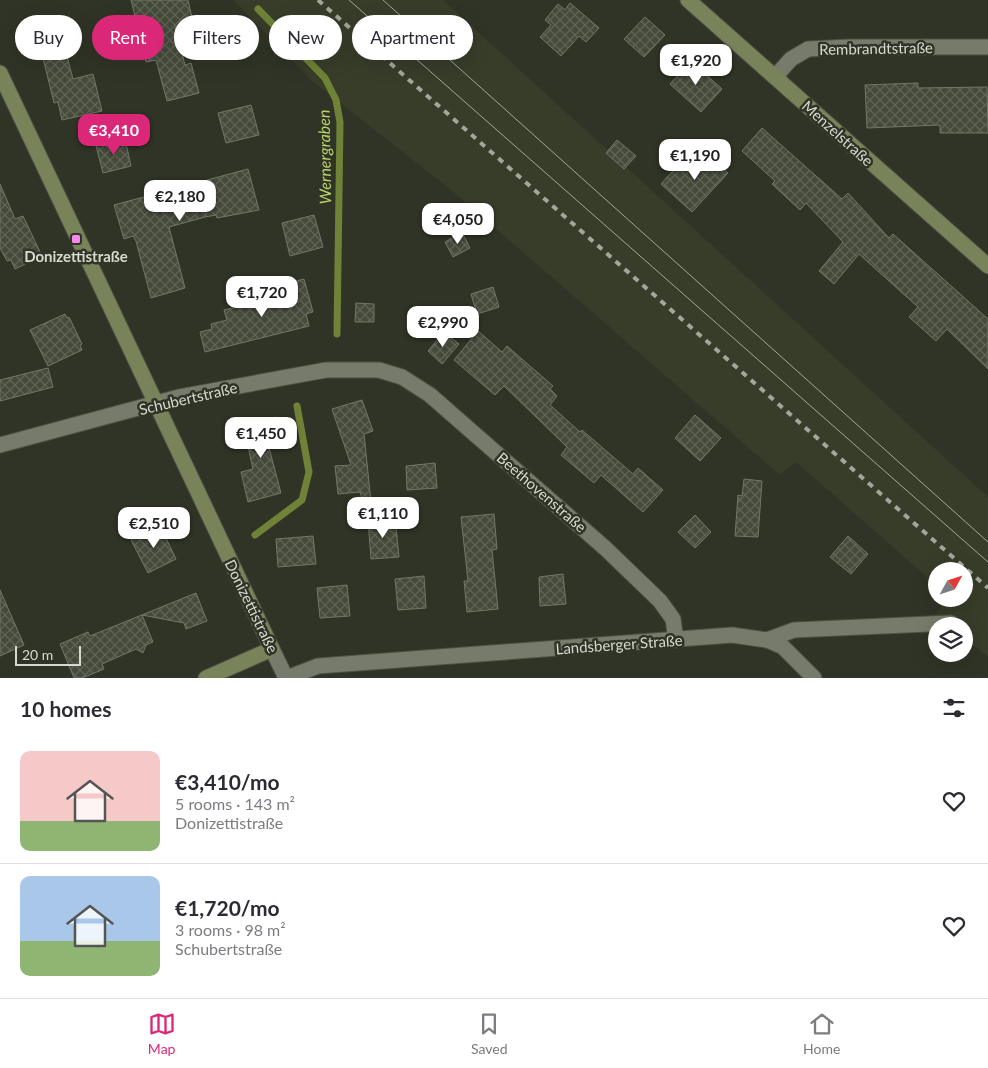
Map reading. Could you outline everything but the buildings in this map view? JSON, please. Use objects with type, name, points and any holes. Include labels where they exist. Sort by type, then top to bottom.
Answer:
[{"type":"street","name":"Menzelstraße","points":[[688,0],[988,266]]},
{"type":"street","name":"Rembrandtstraße","points":[[775,77],[791,59],[808,49],[850,46],[988,47]]},
{"type":"street","name":"Donizettistraße","points":[[0,73],[287,678]]},
{"type":"street","name":"Schubertstraße","points":[[0,446],[155,402],[326,370],[379,370]]},
{"type":"street","name":"Beethovenstraße","points":[[379,370],[402,377],[430,395],[606,548],[660,601],[673,619],[676,640]]},
{"type":"street","name":"Landsberger Straße","points":[[287,678],[318,666],[732,635],[767,640],[794,630],[928,625]]},
{"type":"street","points":[[767,640],[783,647],[814,678]]},
{"type":"street","points":[[206,678],[272,649]]},
{"type":"shaded area","points":[[233,0],[443,0],[459,15],[352,15],[352,60],[473,60],[473,27],[988,497],[988,657],[973,644],[973,617],[938,617],[935,615],[940,608],[973,607],[973,562],[928,562],[928,578],[796,462],[780,475],[450,189],[311,80],[292,60],[342,60],[342,15],[269,15],[269,37],[259,27],[259,15],[248,15]]},
{"type":"waterway","name":"Wernergraben","points":[[258,9],[325,78],[336,100],[340,122],[337,334]]},
{"type":"waterway","name":"Wernergraben","points":[[255,535],[302,500],[309,472],[297,406]]},
{"type":"tram line","points":[[349,0],[988,562]]},
{"type":"tram line","points":[[383,0],[988,542]]},
{"type":"railway","points":[[318,0],[988,588]]},
{"type":"place","name":"Donizettistraße","points":[[76,239]]}]
